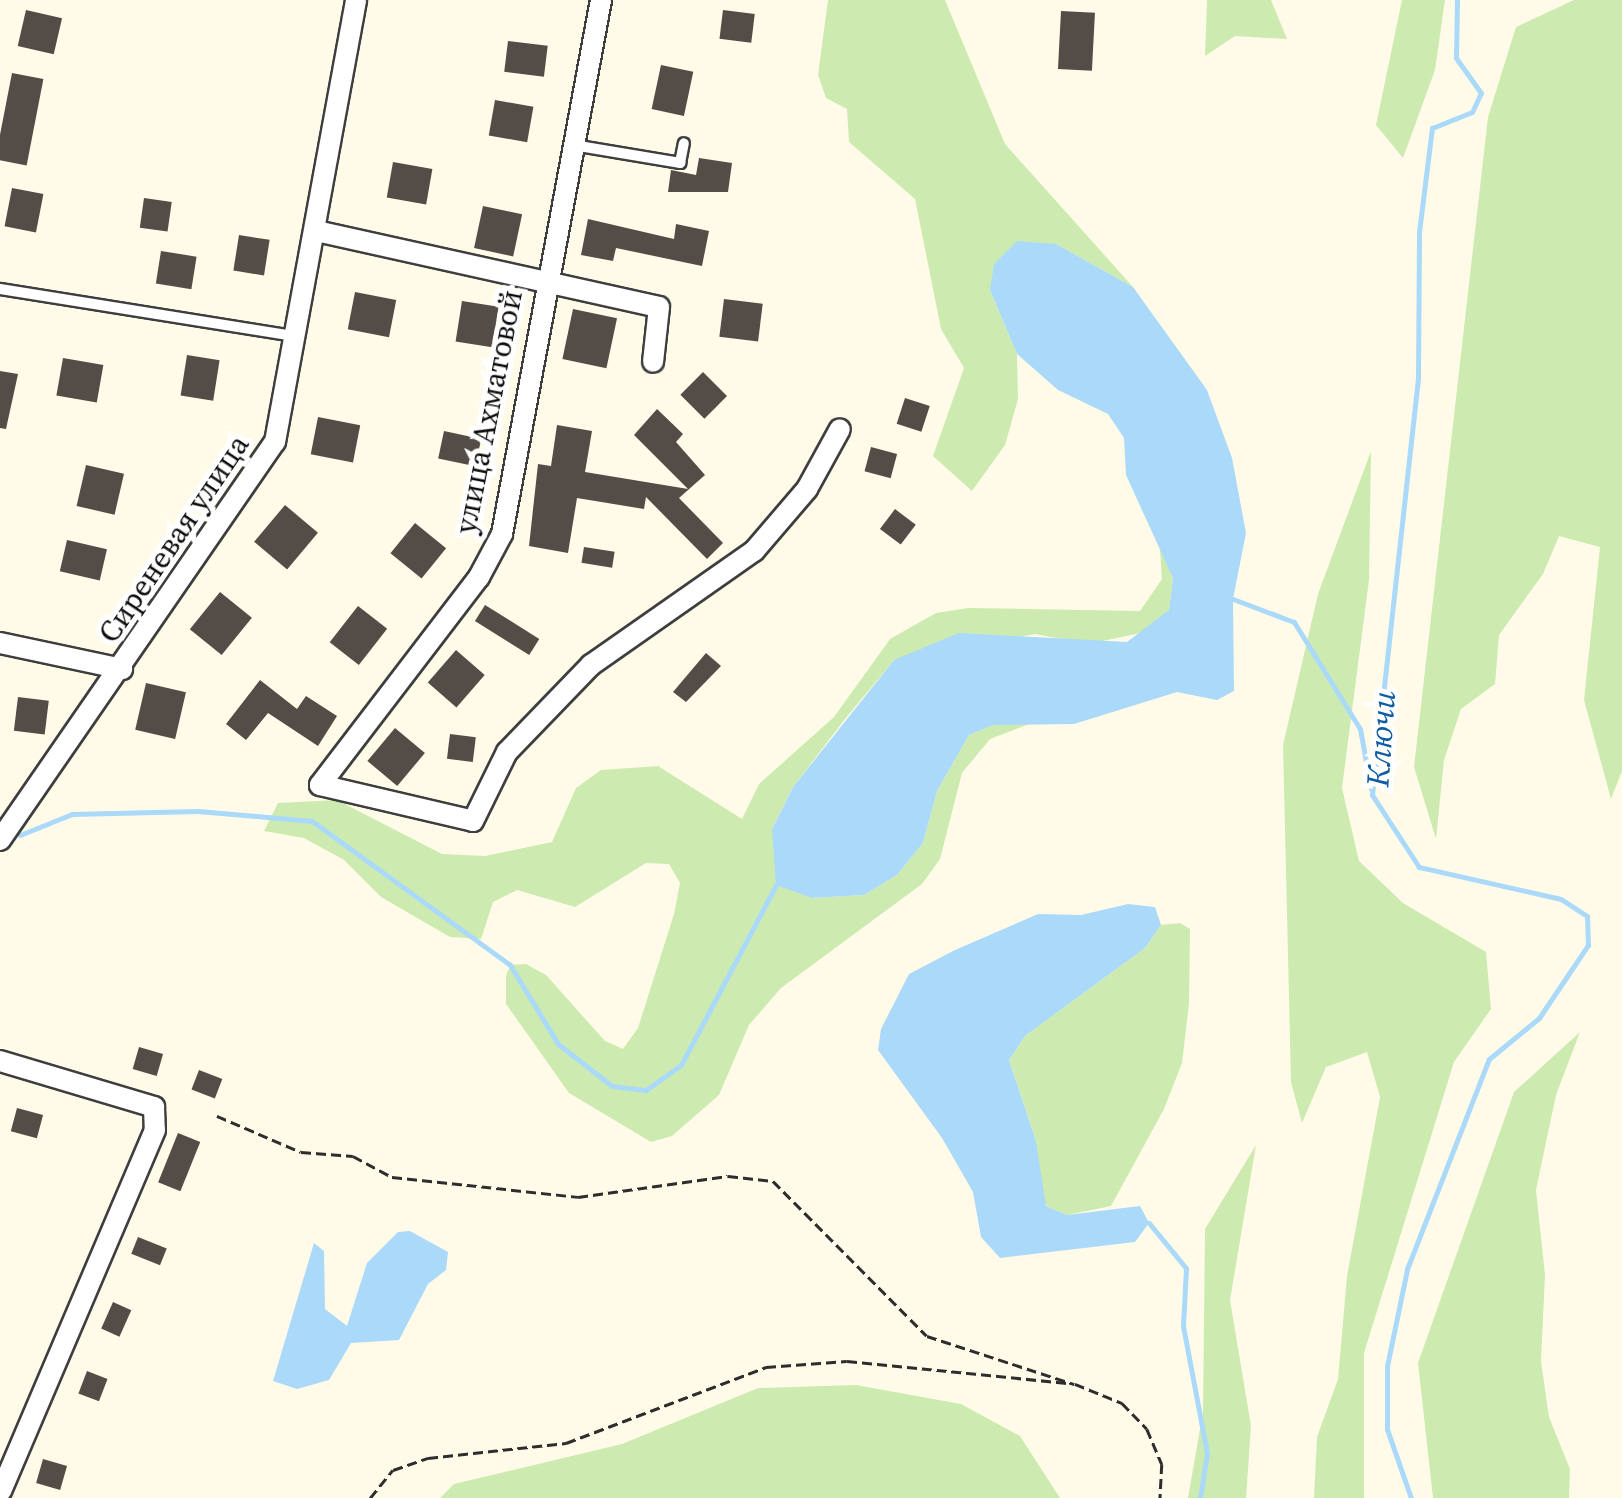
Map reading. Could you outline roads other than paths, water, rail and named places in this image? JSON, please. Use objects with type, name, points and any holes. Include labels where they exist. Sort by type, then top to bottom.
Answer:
[{"type":"street","name":"Сиреневая улица","points":[[0,840],[122,670],[275,442],[356,0]]},
{"type":"street","name":"улица Ахматовой","points":[[601,0],[545,281],[502,534],[478,577],[320,785],[474,821],[507,752],[591,665],[754,551],[806,489],[840,428]]},
{"type":"street","points":[[316,231],[659,307],[653,362]]},
{"type":"street","points":[[0,643],[122,670]]},
{"type":"street","points":[[0,1061],[154,1107],[156,1130],[0,1490],[8,1498]]},
{"type":"lane","points":[[572,145],[680,162],[684,143]]},
{"type":"lane","points":[[0,288],[296,336]]},
{"type":"water","points":[[1017,241],[1056,244],[1133,287],[1207,390],[1232,458],[1246,533],[1233,599],[1234,691],[1217,700],[1177,692],[1074,724],[993,725],[969,735],[937,791],[923,843],[897,875],[864,895],[812,898],[776,885],[772,829],[793,787],[894,660],[959,633],[1127,642],[1169,610],[1173,578],[1126,475],[1124,438],[1108,414],[1058,390],[1017,354],[990,290],[994,264]]},
{"type":"water","points":[[1128,904],[1155,907],[1161,925],[1145,948],[1025,1036],[1009,1060],[1036,1141],[1046,1206],[1067,1215],[1140,1206],[1149,1223],[1135,1242],[1000,1258],[981,1237],[973,1192],[942,1138],[878,1050],[881,1029],[909,974],[955,950],[1038,914],[1081,915]]},
{"type":"water","points":[[410,1231],[448,1252],[446,1270],[428,1284],[399,1340],[351,1343],[329,1380],[297,1389],[273,1381],[314,1243],[324,1251],[325,1309],[347,1326],[367,1263],[398,1232]]},
{"type":"waterway","name":"Ключи","points":[[1411,1498],[1387,1429],[1387,1366],[1407,1269],[1489,1059],[1539,1018],[1588,945],[1587,916],[1561,899],[1419,867],[1372,795],[1418,378],[1419,232],[1432,128],[1472,112],[1481,93],[1456,58],[1457,0]]},
{"type":"waterway","points":[[1233,599],[1294,622],[1360,729],[1371,789]]},
{"type":"waterway","points":[[20,835],[72,814],[198,811],[312,821],[510,965],[558,1044],[612,1086],[646,1090],[681,1065],[776,885]]},
{"type":"waterway","points":[[1149,1223],[1186,1268],[1183,1326],[1207,1453],[1200,1498]]}]
